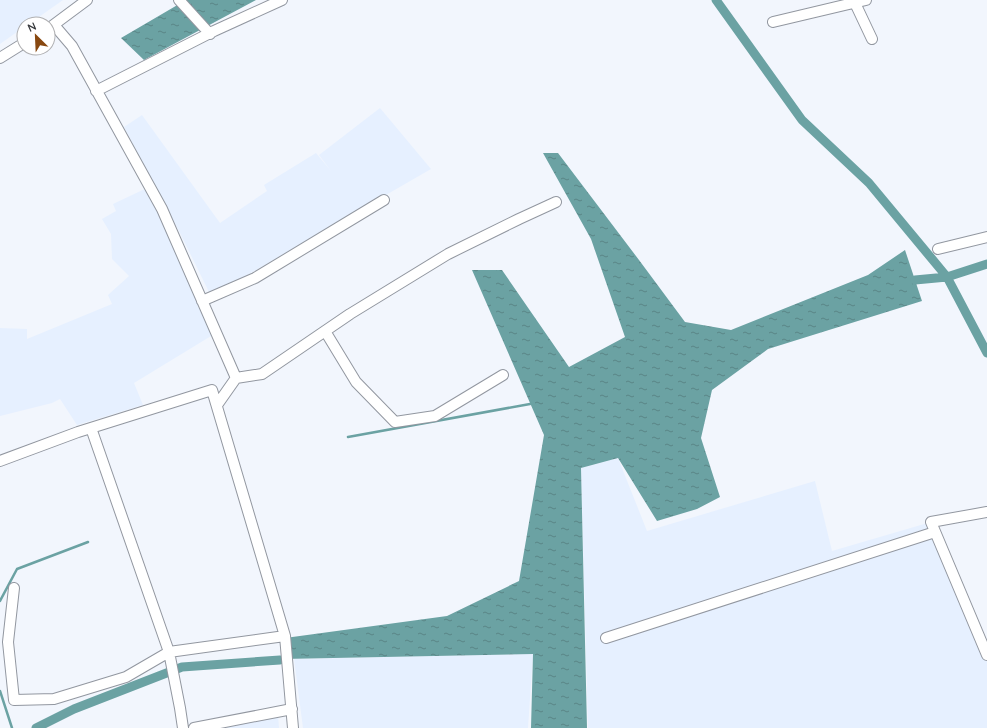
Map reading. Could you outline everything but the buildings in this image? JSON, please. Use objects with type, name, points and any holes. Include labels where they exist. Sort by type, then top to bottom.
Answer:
[{"type":"street","points":[[56,23],[87,0]]},
{"type":"street","points":[[179,0],[210,34]]},
{"type":"street","points":[[96,91],[282,0]]},
{"type":"street","points":[[773,22],[854,1],[866,0]]},
{"type":"street","points":[[854,1],[872,39]]},
{"type":"street","points":[[56,32],[72,46],[162,209],[236,378]]},
{"type":"street","points":[[0,58],[16,48]]},
{"type":"street","points":[[202,301],[255,278],[384,200]]},
{"type":"street","points":[[217,405],[236,378],[262,374],[350,314],[448,254],[556,202]]},
{"type":"street","points":[[938,249],[987,237]]},
{"type":"street","points":[[325,331],[356,382],[394,422],[435,416],[504,375]]},
{"type":"street","points":[[0,461],[91,428],[212,390],[285,636],[293,728]]},
{"type":"street","points":[[91,428],[169,652],[183,728]]},
{"type":"street","points":[[987,512],[931,522],[987,655]]},
{"type":"street","points":[[606,638],[935,532]]},
{"type":"street","points":[[14,588],[8,642],[14,700],[54,699],[126,677],[169,652],[285,636]]},
{"type":"street","points":[[194,728],[292,710]]},
{"type":"shaded area","points":[[0,0],[63,0],[40,16],[16,16],[16,33],[0,44]]},
{"type":"shaded area","points":[[380,108],[431,169],[211,296],[181,235],[124,127],[142,115],[220,223],[267,191],[264,185],[316,153],[331,171],[319,155]]},
{"type":"shaded area","points":[[149,187],[202,301],[198,307],[216,333],[134,383],[143,405],[77,425],[60,399],[52,403],[0,416],[0,328],[27,329],[27,339],[112,304],[108,295],[129,276],[112,259],[111,234],[102,219],[116,211],[113,204]]},
{"type":"shaded area","points":[[618,458],[647,531],[815,481],[832,551],[931,522],[987,659],[987,728],[588,728],[581,468]]},
{"type":"shaded area","points":[[533,654],[528,728],[303,728],[294,659]]},
{"type":"shaded area","points":[[278,715],[279,728],[205,728]]},
{"type":"water","points":[[186,0],[256,0],[144,60],[121,38]]},
{"type":"water","points":[[543,153],[558,153],[685,322],[731,330],[868,275],[905,250],[922,301],[768,349],[712,390],[701,438],[720,497],[697,509],[657,521],[618,458],[581,468],[587,728],[531,728],[533,654],[283,659],[285,638],[447,616],[519,581],[544,435],[472,270],[502,270],[569,367],[625,337],[591,239]]},
{"type":"waterway","points":[[716,0],[802,120],[869,183],[947,277],[987,353]]},
{"type":"waterway","points":[[915,280],[947,277],[987,264]]},
{"type":"waterway","points":[[348,437],[530,404]]},
{"type":"waterway","points":[[0,601],[17,569],[88,542]]},
{"type":"waterway","points":[[36,728],[74,709],[182,667],[280,660]]},
{"type":"waterway","points":[[0,691],[12,728]]}]
